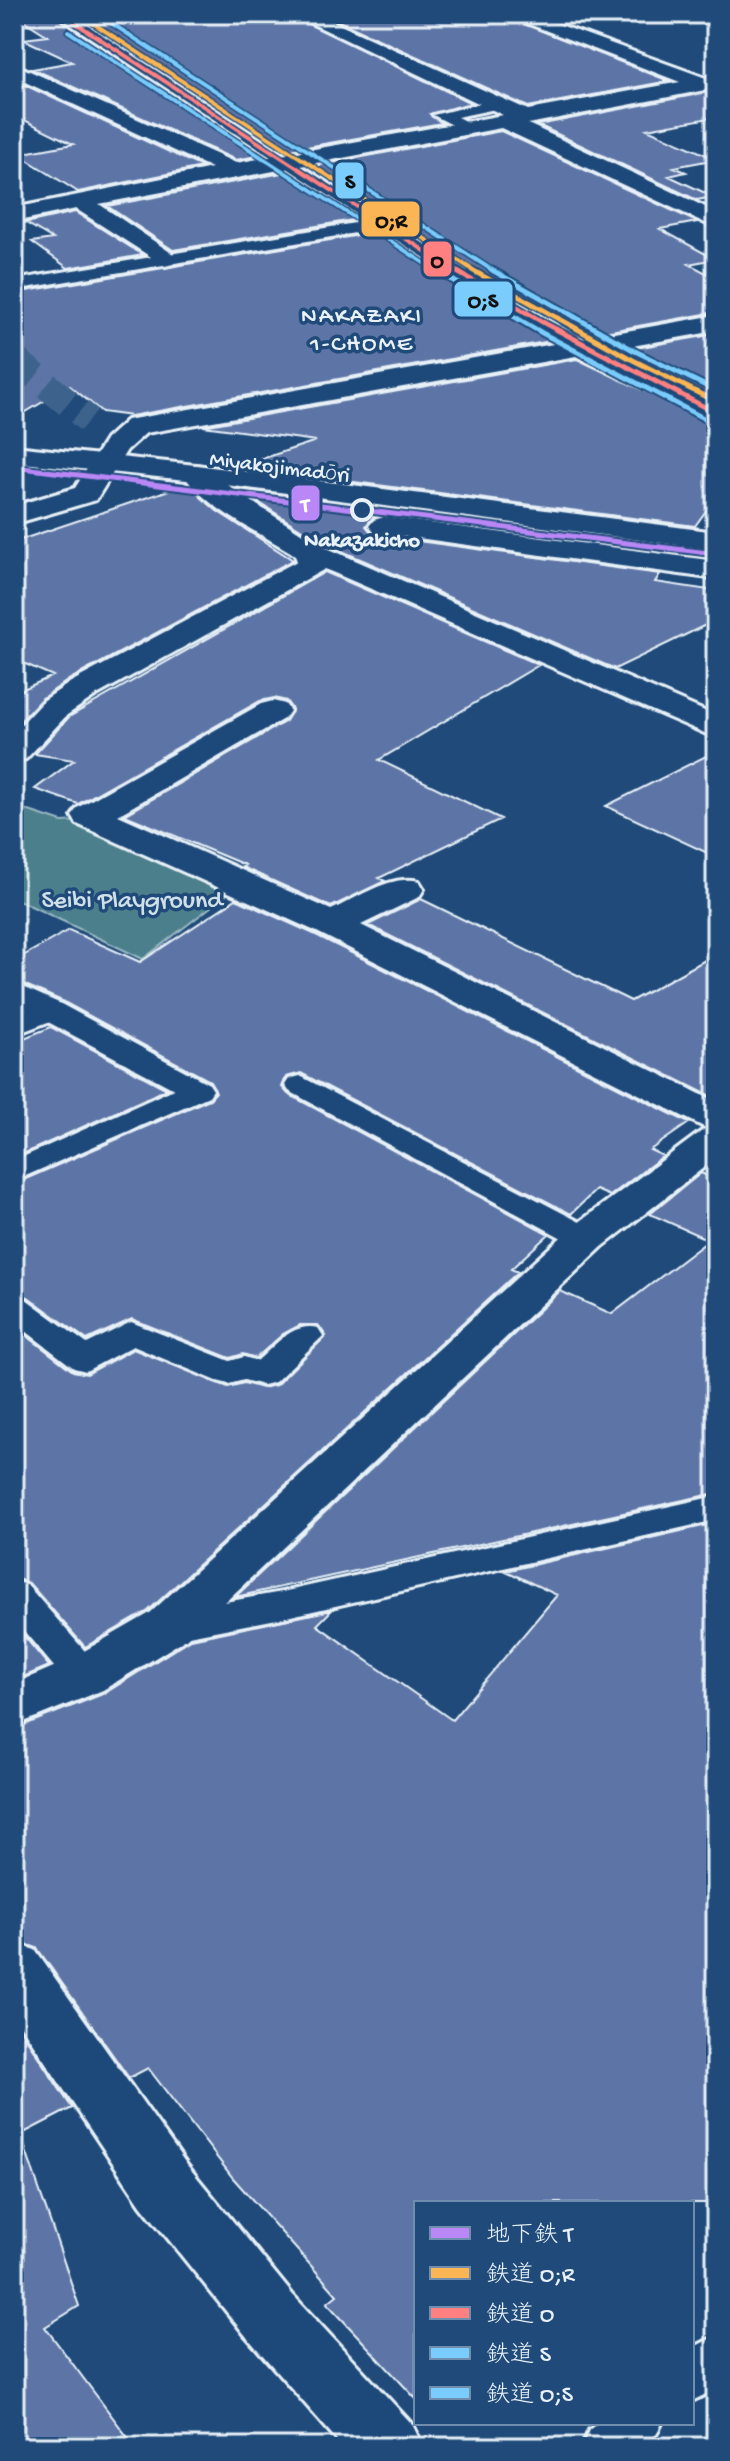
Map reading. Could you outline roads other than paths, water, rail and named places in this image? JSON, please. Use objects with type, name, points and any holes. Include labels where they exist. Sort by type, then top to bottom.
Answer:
[{"type":"street","points":[[301,14],[716,221]]},
{"type":"street","points":[[512,14],[686,79],[713,84]]},
{"type":"street","points":[[14,70],[234,170]]},
{"type":"street","points":[[14,215],[234,170],[468,128],[503,113],[528,118],[713,84]]},
{"type":"street","points":[[80,202],[165,259]]},
{"type":"street","points":[[14,515],[86,494],[109,455],[137,426],[146,423],[582,349],[716,323]]},
{"type":"street","points":[[582,349],[716,414]]},
{"type":"street","points":[[14,432],[196,473],[716,541]]},
{"type":"street","points":[[14,454],[109,455],[716,517]]},
{"type":"street","points":[[196,473],[228,499],[309,551],[716,728]]},
{"type":"street","points":[[309,551],[384,526],[412,500]]},
{"type":"street","points":[[384,526],[716,570]]},
{"type":"street","points":[[14,752],[55,708],[83,689],[313,565],[309,551]]},
{"type":"street","points":[[273,711],[90,816],[204,863],[333,924],[716,1118]]},
{"type":"street","points":[[333,924],[406,889]]},
{"type":"street","points":[[14,1706],[84,1676],[168,1626],[586,1238],[716,1138]]},
{"type":"street","points":[[14,1967],[164,2185],[269,2315],[388,2447]]},
{"type":"lane","points":[[62,14],[380,224],[582,349]]},
{"type":"lane","points":[[468,128],[441,115],[503,113]]},
{"type":"lane","points":[[14,285],[380,224]]},
{"type":"lane","points":[[14,992],[198,1090],[14,1172]]},
{"type":"lane","points":[[14,1026],[51,1010]]},
{"type":"lane","points":[[300,1085],[586,1238]]},
{"type":"lane","points":[[14,1306],[86,1360],[131,1333],[229,1373],[244,1368],[263,1374],[306,1336]]},
{"type":"lane","points":[[168,1626],[282,1605],[716,1508]]},
{"type":"lane","points":[[14,1594],[84,1676]]},
{"type":"lane","points":[[694,2376],[716,2359]]},
{"type":"lane","points":[[607,2447],[634,2425]]},
{"type":"tunnel","points":[[14,359],[89,420]]},
{"type":"metro line","name":"T","points":[[14,467],[716,554]]},
{"type":"rail line","name":"O;R","points":[[79,14],[470,269],[551,316],[716,402]]},
{"type":"rail line","name":"S","points":[[97,14],[477,261],[635,351],[716,391]]},
{"type":"rail line","name":"O","points":[[74,22],[466,277],[628,369],[712,411]]},
{"type":"rail line","name":"O;S","points":[[68,31],[461,286],[624,378],[707,420]]},
{"type":"place","name":"Nakazakicho","points":[[362,510]]},
{"type":"district","name":"NAKAZAKI 1-CHOME","points":[[362,328]]},
{"type":"park label","name":"Seibi Playground","points":[[132,898]]}]
